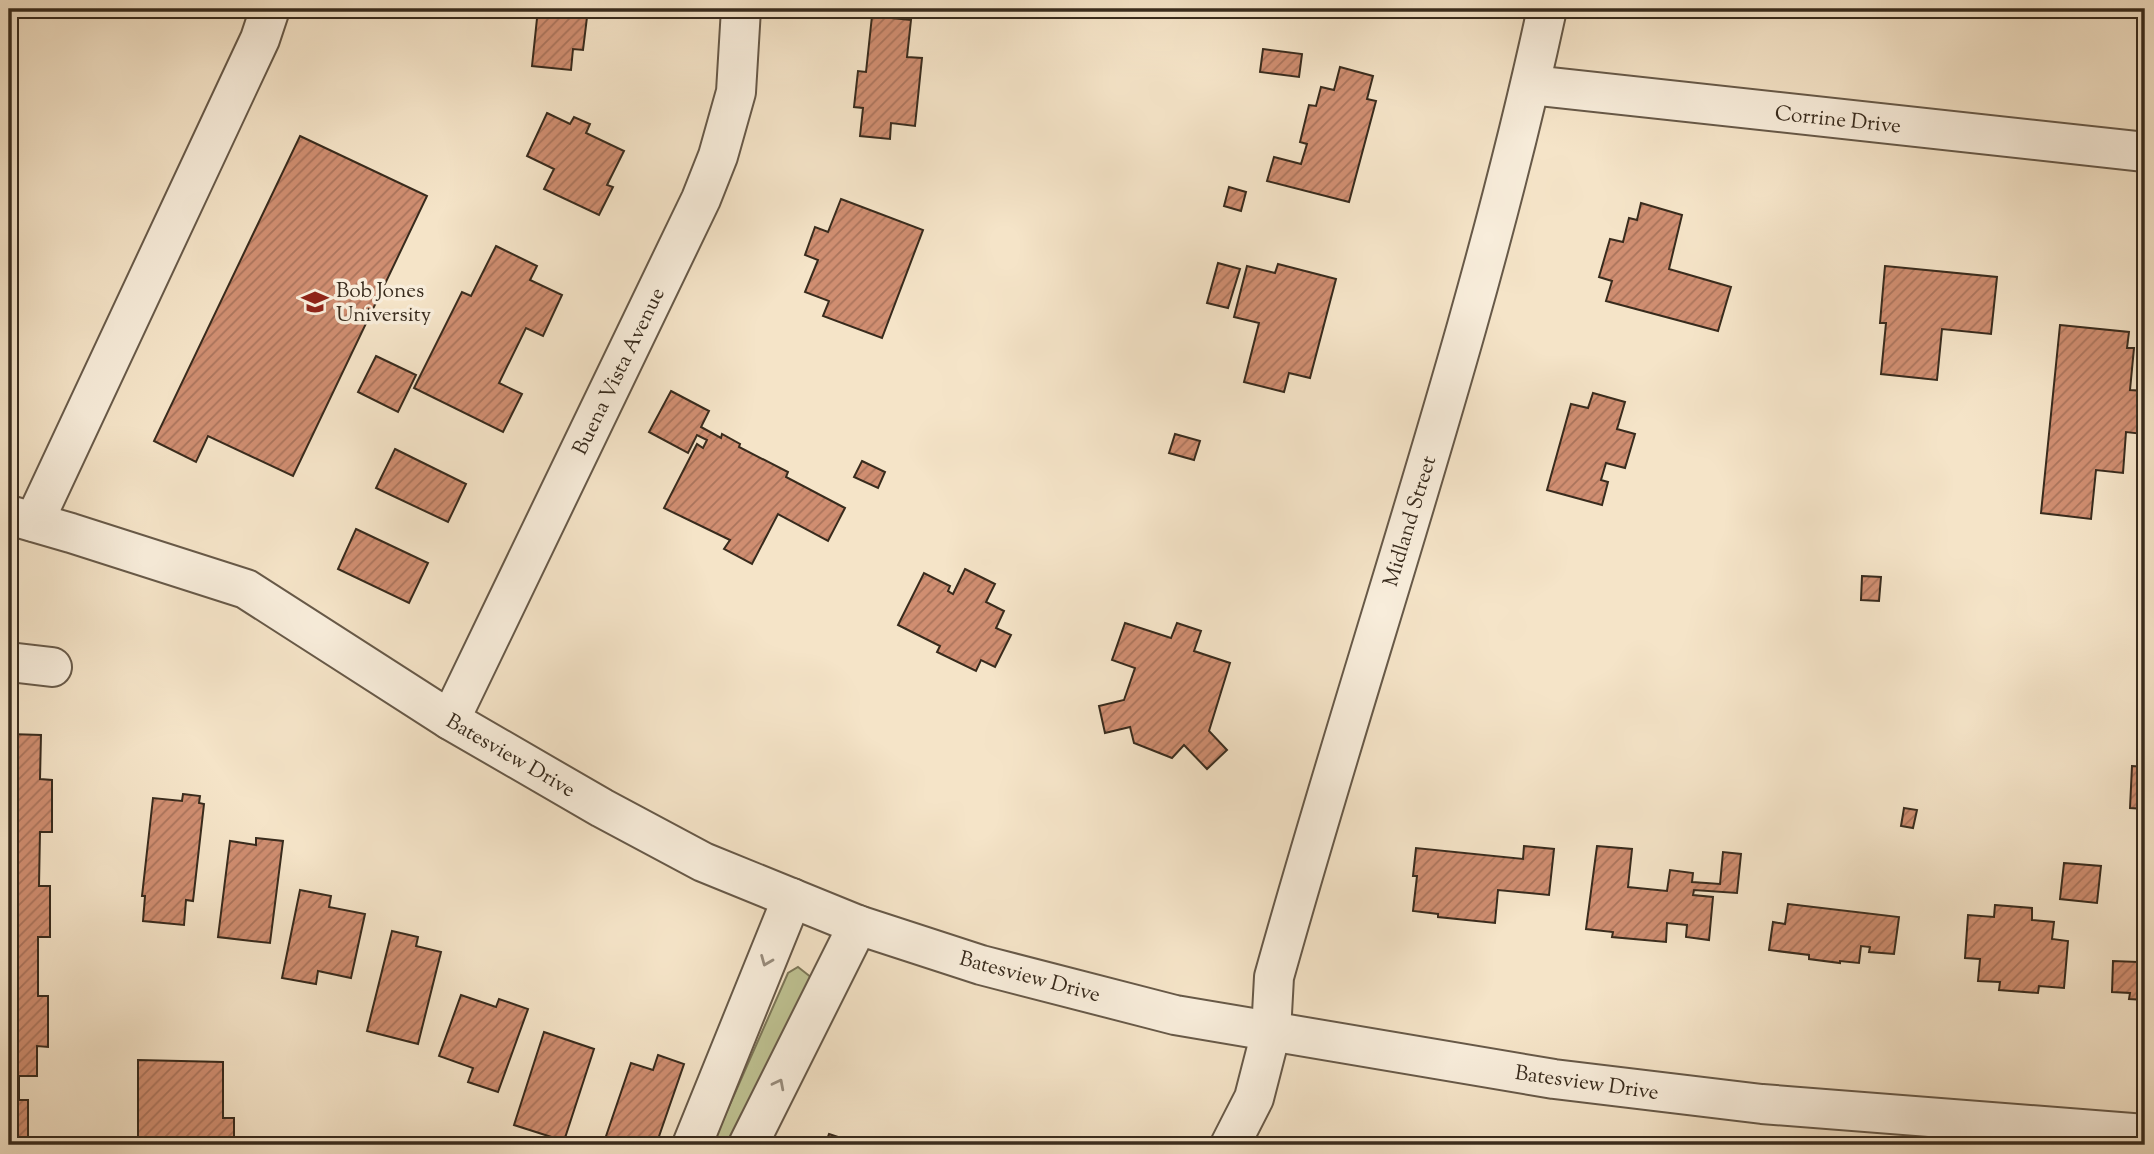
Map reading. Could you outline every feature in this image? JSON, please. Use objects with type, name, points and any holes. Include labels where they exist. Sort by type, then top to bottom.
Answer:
[{"type":"street","points":[[21,519],[260,39],[270,9]]},
{"type":"street","name":"Buena Vista Avenue","points":[[450,720],[701,199],[718,156],[736,92],[741,9]]},
{"type":"street","name":"Midland Street","points":[[1230,1145],[1254,1098],[1271,1032],[1274,977],[1474,301],[1531,85],[1547,9]]},
{"type":"street","name":"Corrine Drive","points":[[1531,85],[2145,152]]},
{"type":"street","name":"Batesview Drive","points":[[21,519],[246,589],[450,720],[688,854],[858,925],[981,965],[1175,1015],[1554,1079],[1748,1102],[2145,1134]]},
{"type":"street","points":[[9,662],[52,667]]},
{"type":"street","points":[[692,1145],[792,898]]},
{"type":"street","points":[[748,1145],[858,925]]},
{"type":"green space","points":[[798,967],[812,978],[730,1145],[712,1145],[788,973]]},
{"type":"building","points":[[538,9],[588,9],[583,50],[573,49],[571,70],[532,66]]},
{"type":"building","points":[[872,16],[911,20],[907,57],[922,58],[915,126],[891,123],[890,139],[860,136],[863,108],[854,107],[858,71],[866,72]]},
{"type":"building","points":[[1263,49],[1302,54],[1299,77],[1260,72]]},
{"type":"building","points":[[1340,67],[1373,76],[1367,99],[1376,101],[1349,202],[1267,181],[1274,157],[1301,164],[1307,144],[1300,142],[1309,105],[1316,106],[1321,87],[1334,90]]},
{"type":"building","points":[[547,113],[570,124],[574,117],[590,124],[586,133],[624,151],[607,185],[613,187],[599,215],[544,189],[554,169],[527,156]]},
{"type":"building","points":[[300,136],[427,196],[293,476],[208,436],[196,462],[154,441]]},
{"type":"building","points":[[1229,187],[1246,192],[1241,211],[1224,206]]},
{"type":"building","points":[[841,199],[923,230],[882,338],[823,316],[829,301],[805,292],[818,260],[805,255],[815,227],[828,232]]},
{"type":"building","points":[[1641,203],[1682,215],[1669,269],[1731,287],[1718,331],[1606,301],[1612,281],[1599,277],[1610,239],[1623,242],[1629,218],[1637,220]]},
{"type":"building","points":[[496,246],[537,266],[530,280],[562,295],[543,336],[526,328],[499,383],[522,394],[503,432],[414,388],[462,292],[471,296]]},
{"type":"building","points":[[1218,263],[1240,269],[1228,308],[1207,303]]},
{"type":"building","points":[[1278,264],[1336,279],[1310,378],[1289,373],[1284,392],[1244,382],[1259,323],[1234,317],[1247,266],[1275,273]]},
{"type":"building","points":[[1885,266],[1997,277],[1991,334],[1942,329],[1937,380],[1881,374],[1886,323],[1880,323]]},
{"type":"building","points":[[2060,325],[2129,332],[2127,348],[2134,348],[2130,390],[2145,391],[2143,434],[2126,432],[2123,473],[2096,470],[2091,519],[2041,513]]},
{"type":"building","points":[[376,356],[416,375],[398,412],[358,392]]},
{"type":"building","points":[[671,391],[709,411],[701,427],[740,444],[739,447],[788,472],[786,477],[845,508],[828,541],[778,514],[752,564],[724,549],[730,540],[664,508],[697,444],[703,448],[707,440],[697,435],[688,453],[649,432]]},
{"type":"building","points":[[1593,393],[1625,402],[1617,429],[1635,434],[1625,468],[1606,463],[1601,480],[1608,482],[1602,505],[1547,490],[1571,404],[1588,408]]},
{"type":"building","points":[[1175,434],[1200,441],[1194,460],[1169,453]]},
{"type":"building","points":[[395,449],[466,484],[448,522],[376,488]]},
{"type":"building","points":[[862,461],[885,472],[878,488],[854,477]]},
{"type":"building","points":[[356,529],[428,563],[409,603],[338,569]]},
{"type":"building","points":[[965,569],[995,584],[986,602],[1004,611],[996,628],[1011,635],[995,667],[981,660],[976,671],[937,652],[940,646],[898,625],[924,573],[950,586],[948,591],[953,594]]},
{"type":"building","points":[[1862,576],[1881,577],[1879,601],[1861,600]]},
{"type":"building","points":[[1125,623],[1171,638],[1177,623],[1201,631],[1194,651],[1230,663],[1209,731],[1227,750],[1207,769],[1184,745],[1172,758],[1134,743],[1130,727],[1105,733],[1099,706],[1124,700],[1135,668],[1112,660]]},
{"type":"building","points":[[9,734],[41,735],[40,779],[52,780],[52,832],[40,832],[39,886],[50,886],[50,937],[38,937],[38,996],[48,996],[48,1047],[37,1046],[37,1076],[19,1076],[19,1100],[28,1100],[28,1145],[9,1145]]},
{"type":"building","points":[[2132,766],[2145,767],[2145,809],[2130,808]]},
{"type":"building","points":[[183,794],[200,796],[199,803],[204,804],[193,901],[186,900],[184,925],[143,921],[145,896],[142,896],[153,798],[182,801]]},
{"type":"building","points":[[1904,808],[1917,810],[1913,828],[1901,826]]},
{"type":"building","points":[[256,838],[283,841],[270,943],[218,937],[230,841],[256,845]]},
{"type":"building","points":[[1524,846],[1554,849],[1549,895],[1498,890],[1495,923],[1438,917],[1438,914],[1413,911],[1417,876],[1413,876],[1416,848],[1523,859]]},
{"type":"building","points":[[1597,846],[1632,849],[1628,887],[1667,891],[1670,870],[1693,873],[1692,882],[1720,884],[1723,852],[1741,854],[1737,893],[1694,890],[1693,895],[1713,897],[1709,940],[1686,937],[1687,925],[1667,923],[1666,942],[1612,937],[1613,932],[1586,929]]},
{"type":"building","points":[[2064,863],[2101,866],[2097,903],[2060,899]]},
{"type":"building","points":[[300,890],[331,896],[329,907],[365,914],[351,978],[318,971],[316,984],[282,978]]},
{"type":"building","points":[[1788,904],[1899,917],[1894,954],[1869,952],[1870,947],[1861,946],[1859,963],[1840,963],[1809,959],[1809,955],[1769,950],[1773,922],[1785,924]]},
{"type":"building","points":[[1995,905],[2032,908],[2032,920],[2054,922],[2052,939],[2068,941],[2064,988],[2039,986],[2038,993],[1999,990],[2000,982],[1978,981],[1980,959],[1965,958],[1968,915],[1994,917]]},
{"type":"building","points":[[392,931],[418,937],[416,946],[441,952],[418,1044],[367,1031]]},
{"type":"building","points":[[2138,948],[2145,949],[2145,1000],[2129,999],[2130,993],[2112,992],[2113,961],[2138,962]]},
{"type":"building","points":[[461,995],[496,1007],[499,999],[528,1009],[498,1092],[468,1082],[473,1068],[439,1056]]},
{"type":"building","points":[[544,1032],[594,1049],[564,1141],[514,1125]]},
{"type":"building","points":[[658,1055],[684,1064],[656,1145],[603,1145],[631,1063],[653,1070]]},
{"type":"building","points":[[138,1060],[223,1062],[223,1118],[234,1118],[234,1142],[222,1140],[222,1145],[138,1145]]},
{"type":"building","points":[[829,1134],[862,1145],[825,1145]]},
{"type":"place","name":"Bob Jones University","points":[[315,302]]}]
